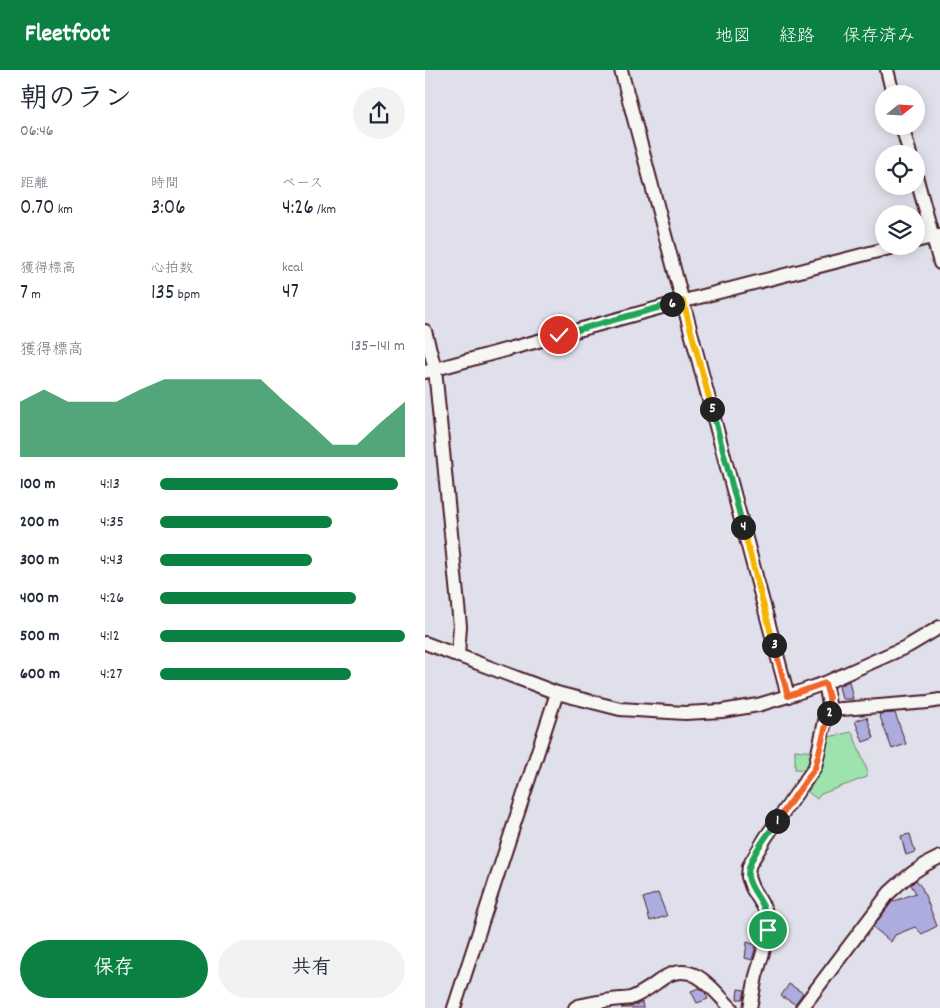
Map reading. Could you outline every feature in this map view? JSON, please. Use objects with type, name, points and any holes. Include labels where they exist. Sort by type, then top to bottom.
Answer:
[{"type":"street","points":[[621,70],[788,696]]},
{"type":"street","points":[[887,70],[891,85]]},
{"type":"street","points":[[923,195],[937,236],[940,263]]},
{"type":"street","points":[[430,370],[683,301],[875,252]]},
{"type":"street","points":[[425,331],[460,626],[458,656]]},
{"type":"street","points":[[425,643],[557,693],[620,709],[685,713],[722,711],[758,705],[788,696],[825,683],[908,646],[940,627]]},
{"type":"street","points":[[749,1008],[767,939],[769,923],[765,909],[752,888],[748,877],[749,866],[766,837],[815,768],[825,721],[830,710],[825,683]]},
{"type":"street","points":[[454,1008],[557,693]]},
{"type":"street","points":[[830,710],[940,700]]},
{"type":"street","points":[[803,1008],[889,894],[904,878],[926,863],[940,857]]},
{"type":"street","points":[[575,1008],[631,998],[674,973],[691,972],[699,976],[731,1008]]},
{"type":"green space","points":[[852,732],[867,770],[867,777],[821,794],[817,799],[808,792],[821,766],[828,737]]},
{"type":"green space","points":[[795,750],[814,752],[808,770],[795,769]]},
{"type":"building","points":[[849,681],[853,699],[842,699],[839,686]]},
{"type":"building","points":[[895,713],[906,744],[892,749],[879,714]]},
{"type":"building","points":[[867,717],[874,738],[863,742],[855,721]]},
{"type":"building","points":[[910,834],[915,852],[906,855],[901,836]]},
{"type":"building","points":[[916,880],[922,888],[937,926],[922,934],[915,927],[895,935],[891,942],[873,927],[892,902],[916,893],[911,885]]},
{"type":"building","points":[[658,893],[667,916],[650,921],[643,898]]},
{"type":"building","points":[[747,942],[756,945],[752,960],[745,958]]},
{"type":"building","points":[[789,984],[803,993],[795,1004],[781,996]]},
{"type":"building","points":[[699,988],[705,992],[708,999],[697,1003],[691,991]]},
{"type":"building","points":[[738,989],[745,990],[743,999],[737,999]]},
{"type":"building","points":[[642,1002],[643,1008],[621,1008],[633,1006]]},
{"type":"route","points":[[559,335],[683,301],[788,696],[825,683],[830,710],[825,721],[815,768],[766,837],[749,866],[748,877],[752,888],[765,909],[769,923],[768,930]]}]
